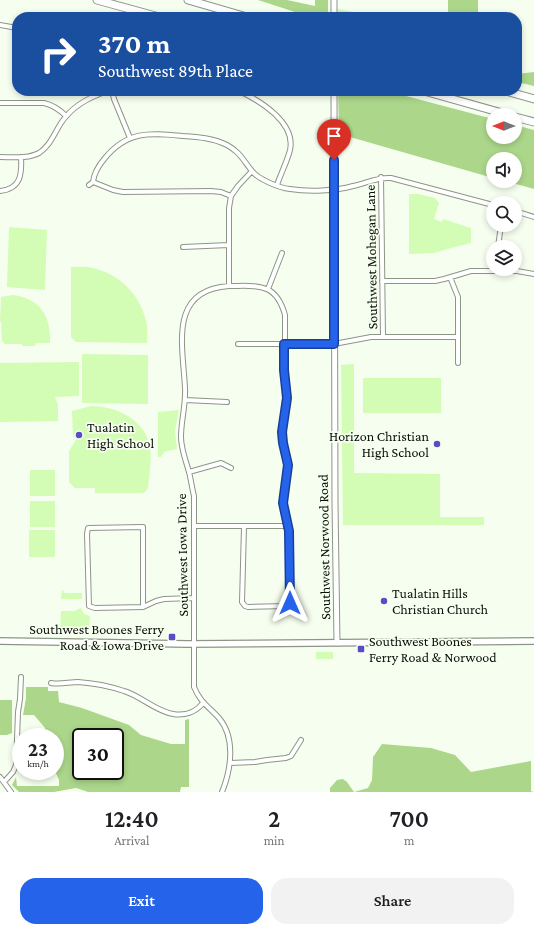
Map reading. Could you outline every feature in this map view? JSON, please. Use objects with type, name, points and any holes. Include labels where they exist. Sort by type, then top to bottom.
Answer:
[{"type":"highway","points":[[97,0],[140,12]]},
{"type":"highway","points":[[188,0],[230,12]]},
{"type":"highway","points":[[442,96],[486,109]]},
{"type":"highway","points":[[522,96],[534,99]]},
{"type":"highway","points":[[522,119],[534,122]]},
{"type":"main road","points":[[0,641],[194,644],[534,641]]},
{"type":"street","points":[[334,0],[334,12]]},
{"type":"street","points":[[0,25],[12,27]]},
{"type":"street","points":[[0,157],[32,156],[39,153],[50,142],[66,116],[81,102],[93,96]]},
{"type":"street","points":[[113,96],[130,138]]},
{"type":"street","points":[[250,96],[276,114],[289,133],[291,142],[290,150],[278,186]]},
{"type":"street","name":"Southwest Norwood Road","points":[[334,96],[334,344],[337,643]]},
{"type":"street","points":[[0,103],[44,103],[59,109],[66,116]]},
{"type":"street","points":[[89,185],[92,182],[94,174],[109,153],[118,145],[130,138],[152,134],[199,137],[217,141],[238,153],[245,160],[252,171],[269,182],[290,189],[334,190],[356,186],[381,178],[397,179],[486,203]]},
{"type":"street","points":[[0,191],[11,188],[17,182],[22,171],[21,157]]},
{"type":"street","points":[[229,286],[229,208],[231,196],[252,171]]},
{"type":"street","name":"Southwest Mohegan Lane","points":[[381,178],[383,337]]},
{"type":"street","points":[[92,182],[123,192],[211,191],[221,192],[231,196]]},
{"type":"street","points":[[522,214],[534,217]]},
{"type":"street","points":[[183,246],[229,245]]},
{"type":"street","points":[[244,527],[242,602],[248,607],[284,607],[289,605],[288,526],[283,503],[288,465],[282,432],[287,398],[284,370],[285,315],[273,292],[268,289],[282,253]]},
{"type":"street","points":[[382,281],[435,280],[471,271],[486,270]]},
{"type":"street","points":[[522,272],[534,274]]},
{"type":"street","points":[[450,277],[458,297],[458,363]]},
{"type":"street","name":"Southwest Iowa Drive","points":[[222,792],[227,779],[230,763],[230,743],[228,731],[221,720],[203,703],[194,687],[194,496],[180,438],[186,400],[182,365],[182,328],[183,320],[192,303],[201,293],[214,288],[229,286],[259,286],[268,289]]},
{"type":"street","points":[[238,344],[334,344],[364,338],[458,337]]},
{"type":"street","points":[[186,400],[227,402]]},
{"type":"street","points":[[189,472],[221,463],[231,468]]},
{"type":"street","points":[[194,526],[288,526]]},
{"type":"street","points":[[143,607],[143,527],[88,528],[89,606],[95,608],[143,607],[164,598],[194,598]]},
{"type":"street","points":[[4,782],[13,772],[16,765],[21,677]]},
{"type":"street","points":[[51,683],[58,684],[79,682],[124,691],[136,695],[164,711],[173,714],[190,713],[199,708],[203,703]]},
{"type":"street","points":[[230,763],[255,762],[286,758],[291,756],[301,740]]},
{"type":"street","points":[[0,777],[11,792]]},
{"type":"green space","points":[[258,0],[287,0],[315,6],[315,0],[328,0],[328,12],[295,12]]},
{"type":"green space","points":[[448,0],[478,0],[478,12],[448,12]]},
{"type":"green space","points":[[338,9],[353,12],[338,12]]},
{"type":"green space","points":[[534,72],[534,86],[522,83],[522,73]]},
{"type":"green space","points":[[338,96],[406,96],[486,117],[486,144],[522,144],[522,127],[534,130],[534,189],[522,186],[522,152],[486,152],[486,176],[343,135],[339,132]]},
{"type":"green space","points":[[409,194],[418,194],[435,198],[439,203],[434,219],[442,222],[443,219],[471,228],[471,243],[434,253],[409,254]]},
{"type":"green space","points":[[9,227],[47,230],[45,290],[7,287]]},
{"type":"green space","points":[[71,267],[88,267],[102,271],[120,280],[127,287],[139,302],[143,311],[147,326],[147,343],[76,342],[71,337]]},
{"type":"green space","points":[[13,295],[31,300],[42,310],[49,325],[50,343],[36,343],[35,346],[22,346],[22,344],[5,344],[2,341],[0,321],[1,297]]},
{"type":"green space","points":[[82,354],[148,355],[148,404],[82,403]]},
{"type":"green space","points":[[79,362],[79,396],[55,397],[58,405],[58,421],[0,422],[0,363]]},
{"type":"green space","points":[[354,364],[354,473],[440,474],[440,517],[484,517],[484,525],[343,525],[341,365]]},
{"type":"green space","points":[[363,378],[441,378],[441,413],[363,413]]},
{"type":"green space","points":[[91,406],[110,408],[128,416],[142,429],[147,437],[151,452],[148,488],[145,492],[95,493],[95,488],[75,488],[69,482],[69,451],[77,438],[73,437],[72,411]]},
{"type":"green space","points":[[179,410],[175,431],[177,449],[164,452],[161,457],[158,457],[158,412]]},
{"type":"green space","points":[[30,470],[55,470],[55,496],[30,496]]},
{"type":"green space","points":[[30,501],[55,501],[55,527],[30,527]]},
{"type":"green space","points":[[29,530],[55,530],[55,557],[29,557]]},
{"type":"green space","points":[[62,589],[65,593],[82,593],[82,599],[61,599]]},
{"type":"green space","points":[[81,608],[84,614],[90,616],[89,634],[60,634],[61,611],[74,611]]},
{"type":"green space","points":[[316,652],[333,652],[333,659],[316,659]]},
{"type":"green space","points":[[26,687],[48,687],[48,691],[58,691],[59,702],[82,708],[129,725],[141,735],[171,744],[185,744],[185,720],[189,719],[189,787],[181,787],[180,792],[88,792],[76,788],[54,792],[19,792],[12,785],[14,780],[16,780],[17,786],[59,786],[59,780],[64,780],[64,728],[45,728],[34,715],[23,715]]},
{"type":"green space","points":[[0,700],[12,700],[12,733],[0,735]]},
{"type":"green space","points":[[382,744],[431,748],[455,755],[471,772],[531,761],[531,791],[533,792],[354,792],[368,788],[372,780],[373,757]]},
{"type":"green space","points":[[343,779],[354,792],[330,792],[330,788],[337,780]]},
{"type":"place","name":"Tualatin High School","points":[[79,435]]},
{"type":"place","name":"Horizon Christian High School","points":[[437,444]]},
{"type":"place","name":"Tualatin Hills Christian Church","points":[[384,601]]},
{"type":"place","name":"Southwest Boones Ferry Road & Iowa Drive","points":[[172,637]]},
{"type":"place","name":"Southwest Boones Ferry Road & Norwood","points":[[361,649]]},
{"type":"route","points":[[290,603],[289,531],[283,503],[284,483],[288,465],[282,432],[287,398],[284,370],[284,344],[334,344],[334,160]]}]
